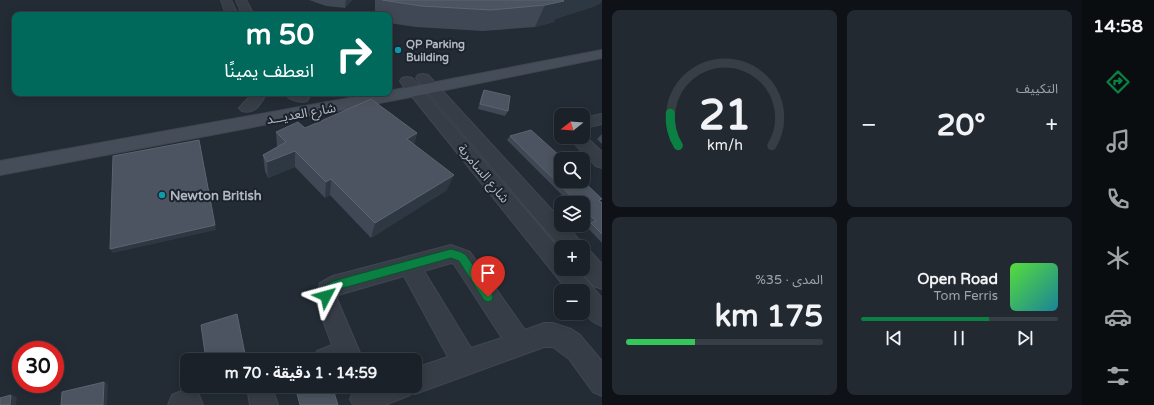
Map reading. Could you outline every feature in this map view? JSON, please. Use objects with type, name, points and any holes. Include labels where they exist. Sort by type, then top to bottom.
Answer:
[{"type":"street","points":[[226,0],[231,12]]},
{"type":"street","points":[[241,0],[247,12]]},
{"type":"street","name":"شارع العديـــد","points":[[392,84],[419,85],[602,43]]},
{"type":"street","name":"شارع العديـــد","points":[[392,90],[602,54]]},
{"type":"street","name":"شارع السامرية","points":[[419,85],[566,240]]},
{"type":"street","name":"شارع السامرية","points":[[419,85],[554,257]]},
{"type":"street","points":[[247,108],[258,96]]},
{"type":"street","name":"شارع العديـــد","points":[[0,153],[247,108],[293,96]]},
{"type":"street","name":"شارع العديـــد","points":[[0,168],[363,96]]},
{"type":"street","points":[[590,122],[602,119]]},
{"type":"street","points":[[583,144],[602,162]]},
{"type":"street","points":[[340,353],[326,299],[328,290],[333,286],[451,254],[460,256],[520,344]]},
{"type":"street","points":[[410,265],[465,363]]},
{"type":"street","points":[[590,266],[602,279]]},
{"type":"street","points":[[569,276],[575,284]]},
{"type":"street","points":[[590,302],[602,316]]},
{"type":"street","points":[[422,378],[549,334],[558,335],[573,346],[602,383]]},
{"type":"street","points":[[261,393],[264,405]]},
{"type":"street","points":[[364,397],[377,393]]},
{"type":"street","points":[[182,405],[186,403],[189,405]]},
{"type":"building","points":[[382,0],[564,1],[545,5],[491,10],[421,6]]},
{"type":"building","points":[[484,90],[510,96],[508,111],[480,104]]},
{"type":"building","points":[[371,99],[417,133],[407,139],[454,175],[375,223],[331,179],[326,182],[295,151],[267,162],[263,155],[286,142],[276,132],[298,122],[305,128]]},
{"type":"building","points":[[531,130],[555,152],[554,152],[554,179],[510,136]]},
{"type":"building","name":"Newton British","points":[[199,140],[215,225],[110,249],[113,156]]},
{"type":"building","points":[[563,188],[590,188],[602,199],[599,200],[602,203],[602,234],[591,223],[596,221],[590,215],[590,196],[571,196]]},
{"type":"building","points":[[237,314],[245,353],[205,353],[201,325]]},
{"type":"building","points":[[104,382],[103,405],[61,405],[62,393],[64,393],[64,392]]},
{"type":"building","points":[[297,393],[334,393],[338,405],[300,405]]},
{"type":"building","points":[[11,395],[10,405],[0,405],[0,398]]},
{"type":"place","name":"QP Parking Building","points":[[398,50]]},
{"type":"place","name":"Newton British","points":[[162,195]]},
{"type":"route","points":[[326,296],[328,290],[333,286],[454,254],[462,258],[488,297]]}]
